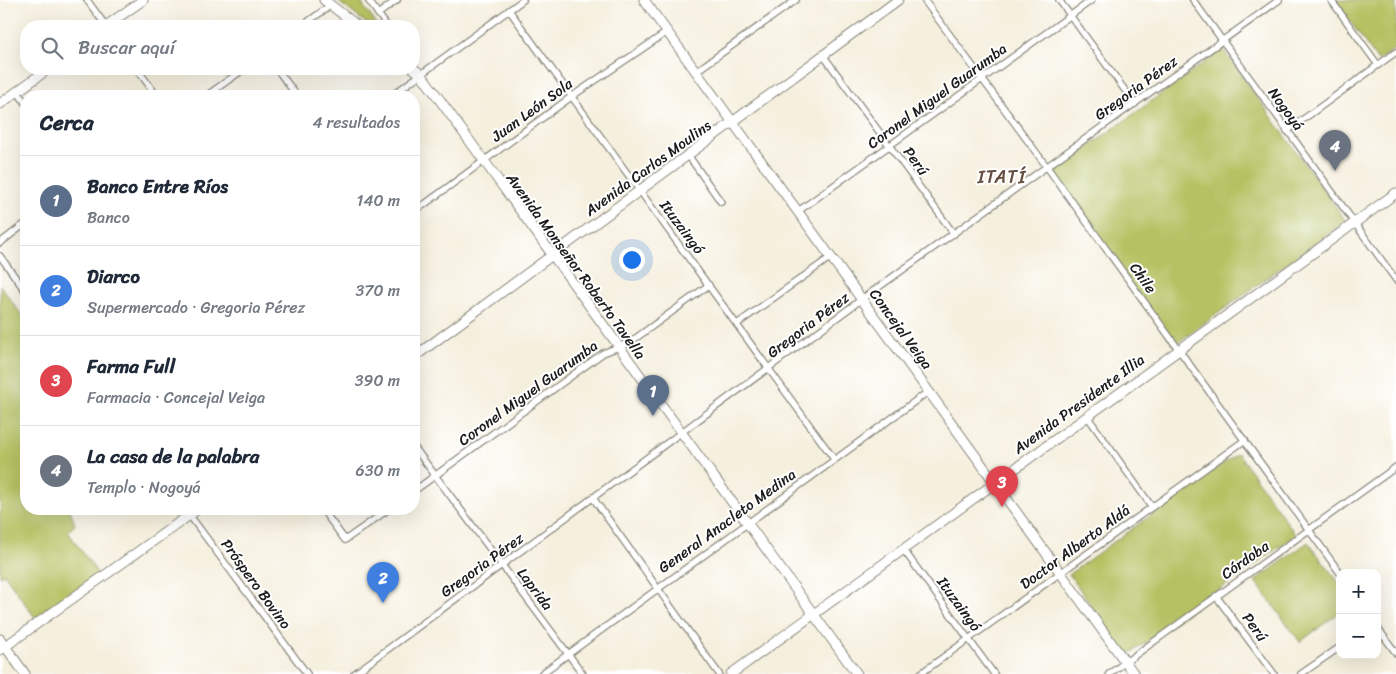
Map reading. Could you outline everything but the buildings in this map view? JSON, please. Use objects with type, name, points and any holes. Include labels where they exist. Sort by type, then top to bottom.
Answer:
[{"type":"street","points":[[87,0],[102,20]]},
{"type":"street","points":[[115,20],[143,0]]},
{"type":"street","points":[[368,0],[382,20]]},
{"type":"street","points":[[378,14],[397,0]]},
{"type":"street","points":[[420,70],[523,0]]},
{"type":"street","name":"Concejal Veiga","points":[[644,0],[1134,674]]},
{"type":"street","points":[[695,72],[796,0]]},
{"type":"street","name":"Avenida Carlos Moulins","points":[[420,353],[898,0]]},
{"type":"street","name":"Chile","points":[[924,0],[1337,569]]},
{"type":"street","points":[[1059,0],[1135,104]]},
{"type":"street","name":"Coronel Miguel Guarumba","points":[[797,212],[1092,0]]},
{"type":"street","name":"Nogoyá","points":[[1192,0],[1396,280]]},
{"type":"street","name":"Gregoria Pérez","points":[[354,674],[862,299],[1279,0]]},
{"type":"street","points":[[1332,0],[1378,65]]},
{"type":"street","points":[[309,20],[328,3],[350,20]]},
{"type":"street","name":"Ituzaingó","points":[[509,10],[834,459]]},
{"type":"street","name":"Juan León Sola","points":[[420,208],[571,97],[667,32]]},
{"type":"street","points":[[1287,131],[1396,52]]},
{"type":"street","name":"Perú","points":[[823,55],[954,234]]},
{"type":"street","points":[[0,104],[40,75]]},
{"type":"street","points":[[141,75],[153,90]]},
{"type":"street","points":[[214,90],[236,75]]},
{"type":"street","points":[[281,75],[293,90]]},
{"type":"street","points":[[398,90],[414,75]]},
{"type":"street","name":"Avenida Monseñor Roberto Tavella","points":[[419,75],[857,674]]},
{"type":"street","points":[[17,91],[20,95]]},
{"type":"street","points":[[688,155],[721,202]]},
{"type":"street","name":"Avenida Presidente Illia","points":[[731,674],[1178,348],[1396,193]]},
{"type":"street","points":[[0,243],[20,228]]},
{"type":"street","points":[[0,256],[20,284]]},
{"type":"street","points":[[737,324],[830,257]]},
{"type":"street","name":"Coronel Miguel Guarumba","points":[[420,487],[604,353],[629,343],[709,285]]},
{"type":"street","name":"General Anacleto Medina","points":[[541,674],[746,522],[929,391]]},
{"type":"street","points":[[1087,416],[1152,507]]},
{"type":"street","name":"Doctor Alberto Aldá","points":[[920,674],[1245,440]]},
{"type":"street","name":"Laprida","points":[[420,455],[583,674]]},
{"type":"street","name":"Córdoba","points":[[1109,674],[1396,466]]},
{"type":"street","points":[[593,498],[719,674]]},
{"type":"street","points":[[25,674],[2,645],[184,515]]},
{"type":"street","name":"Próspero Bovino","points":[[190,515],[307,674]]},
{"type":"street","points":[[326,515],[345,540],[380,515]]},
{"type":"street","name":"Ituzaingó","points":[[903,549],[994,674]]},
{"type":"street","name":"Perú","points":[[1216,596],[1274,674]]},
{"type":"street","points":[[1381,632],[1396,653]]},
{"type":"street","points":[[1301,674],[1336,650]]},
{"type":"green space","points":[[336,0],[359,0],[374,20],[362,20]]},
{"type":"green space","points":[[1335,0],[1396,0],[1396,48],[1378,61]]},
{"type":"green space","points":[[1223,49],[1346,221],[1174,345],[1051,174]]},
{"type":"green space","points":[[0,285],[20,313],[20,515],[72,515],[75,525],[68,532],[98,574],[36,619],[4,574],[0,576]]},
{"type":"green space","points":[[1238,453],[1296,535],[1127,656],[1069,574]]},
{"type":"green space","points":[[1308,542],[1336,579],[1336,615],[1300,642],[1255,581]]},
{"type":"place","name":"La casa de la palabra","points":[[1335,171]]},
{"type":"place","name":"Banco Entre Ríos","points":[[653,416]]},
{"type":"place","name":"Farma Full","points":[[1002,507]]},
{"type":"place","name":"Diarco","points":[[383,603]]},
{"type":"district","name":"ITATÍ","points":[[1002,177]]}]
